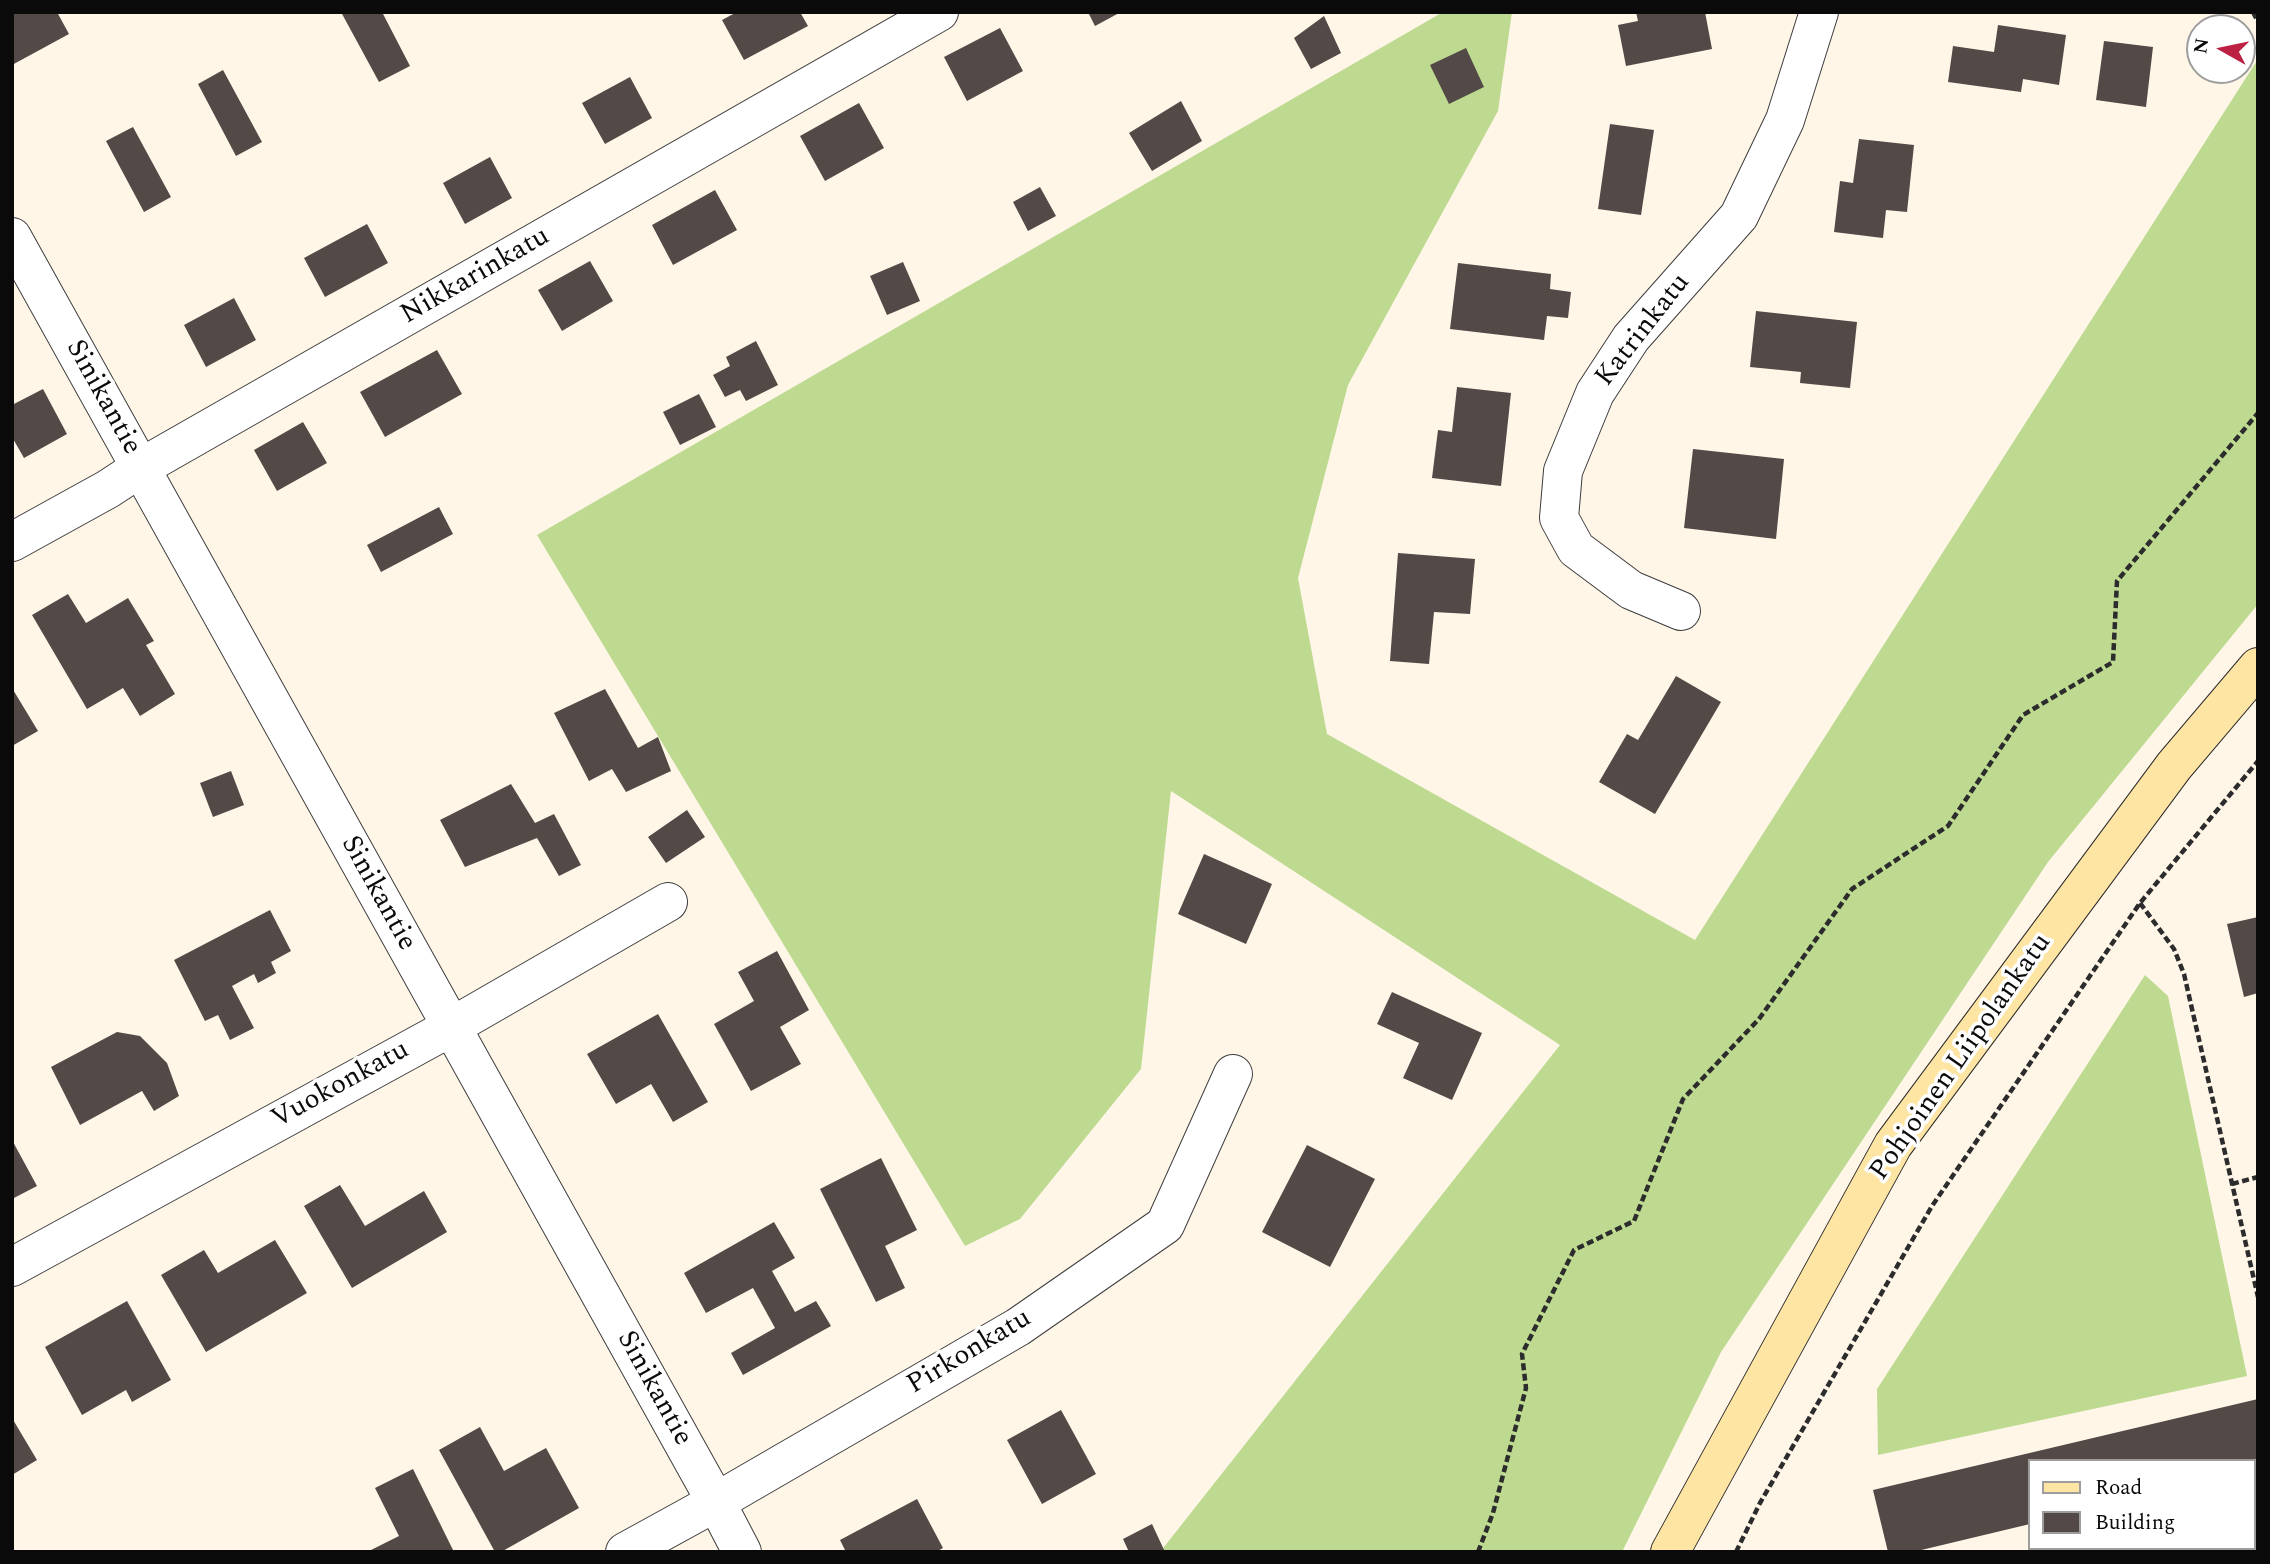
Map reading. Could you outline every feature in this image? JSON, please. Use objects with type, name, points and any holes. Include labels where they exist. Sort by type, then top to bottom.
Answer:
[{"type":"street","name":"Nikkarinkatu","points":[[12,541],[108,489],[140,468],[939,12]]},
{"type":"street","name":"Katrinkatu","points":[[1681,611],[1631,590],[1576,549],[1559,518],[1563,471],[1595,393],[1631,338],[1739,216],[1785,120],[1819,12]]},
{"type":"street","name":"Sinikantie","points":[[12,237],[742,1552]]},
{"type":"street","name":"Pohjoinen Liipolankatu","points":[[1670,1552],[1893,1146],[2174,765],[2258,667]]},
{"type":"street","name":"Vuokonkatu","points":[[12,1267],[451,1027],[667,902]]},
{"type":"street","name":"Pirkonkatu","points":[[625,1552],[1018,1327],[1165,1225],[1233,1074]]},
{"type":"path","points":[[2253,12],[2258,22]]},
{"type":"path","points":[[1478,1552],[1493,1513],[1526,1388],[1522,1354],[1574,1250],[1634,1221],[1683,1099],[1759,1019],[1853,888],[1948,826],[2024,715],[2113,662],[2117,581],[2258,413]]},
{"type":"path","points":[[1736,1552],[1760,1503],[1932,1206],[2140,903],[2258,761]]},
{"type":"path","points":[[2140,903],[2174,949],[2184,974],[2258,1297]]},
{"type":"path","points":[[2232,1184],[2258,1177]]},
{"type":"green space","points":[[1443,12],[1512,12],[1498,111],[1348,385],[1298,578],[1327,734],[1695,940],[2242,84],[2256,84],[2258,59],[2258,604],[2048,862],[1721,1352],[1622,1552],[1160,1552],[1560,1045],[1171,791],[1141,1069],[1020,1219],[965,1246],[537,535]]},
{"type":"green space","points":[[2145,975],[2168,996],[2247,1376],[1878,1455],[1877,1389]]},
{"type":"building","points":[[12,12],[57,12],[69,34],[12,65]]},
{"type":"building","points":[[341,12],[382,12],[410,66],[379,82]]},
{"type":"building","points":[[737,12],[800,12],[808,26],[744,60],[722,20]]},
{"type":"building","points":[[1088,12],[1121,12],[1095,26]]},
{"type":"building","points":[[1636,12],[1705,12],[1712,49],[1626,66],[1618,25],[1638,21]]},
{"type":"building","points":[[1324,16],[1341,53],[1311,69],[1294,38]]},
{"type":"building","points":[[1998,25],[2066,35],[2059,85],[2023,79],[2021,92],[1948,82],[1953,46],[1994,52]]},
{"type":"building","points":[[1000,28],[1023,71],[967,101],[944,57]]},
{"type":"building","points":[[2104,41],[2153,47],[2146,107],[2096,100]]},
{"type":"building","points":[[1466,48],[1484,87],[1449,104],[1430,65]]},
{"type":"building","points":[[223,70],[262,142],[236,156],[198,84]]},
{"type":"building","points":[[630,77],[652,118],[605,144],[582,103]]},
{"type":"building","points":[[1181,101],[1202,141],[1152,171],[1129,133]]},
{"type":"building","points":[[859,103],[884,148],[825,181],[800,136]]},
{"type":"building","points":[[1610,124],[1654,130],[1641,215],[1598,209]]},
{"type":"building","points":[[133,127],[171,197],[144,212],[106,141]]},
{"type":"building","points":[[1859,139],[1914,145],[1907,212],[1886,210],[1883,238],[1834,232],[1840,181],[1853,183]]},
{"type":"building","points":[[490,157],[512,198],[465,224],[443,183]]},
{"type":"building","points":[[1040,187],[1056,216],[1028,231],[1013,202]]},
{"type":"building","points":[[715,190],[737,230],[673,265],[652,225]]},
{"type":"building","points":[[367,224],[388,263],[325,297],[304,258]]},
{"type":"building","points":[[590,261],[613,301],[562,331],[538,290]]},
{"type":"building","points":[[903,262],[920,301],[887,315],[870,276]]},
{"type":"building","points":[[1458,263],[1551,274],[1550,289],[1571,292],[1568,318],[1547,316],[1544,340],[1450,329]]},
{"type":"building","points":[[234,298],[256,340],[206,367],[184,325]]},
{"type":"building","points":[[1756,311],[1857,322],[1850,388],[1800,383],[1801,372],[1750,367]]},
{"type":"building","points":[[756,341],[778,385],[746,401],[740,390],[725,397],[713,375],[730,366],[726,357]]},
{"type":"building","points":[[437,350],[462,394],[385,437],[360,392]]},
{"type":"building","points":[[1457,387],[1511,393],[1501,486],[1432,478],[1438,430],[1452,432]]},
{"type":"building","points":[[43,389],[67,434],[24,458],[12,437],[12,405]]},
{"type":"building","points":[[699,394],[716,427],[680,445],[663,412]]},
{"type":"building","points":[[303,422],[327,463],[277,491],[254,450]]},
{"type":"building","points":[[1693,449],[1784,459],[1776,539],[1684,528]]},
{"type":"building","points":[[439,507],[453,534],[381,572],[367,545]]},
{"type":"building","points":[[1398,553],[1475,559],[1470,614],[1434,612],[1429,664],[1390,661]]},
{"type":"building","points":[[68,594],[86,623],[128,598],[154,641],[146,645],[175,694],[140,716],[123,688],[87,709],[32,615]]},
{"type":"building","points":[[1676,676],[1721,702],[1655,814],[1599,782],[1627,734],[1638,740]]},
{"type":"building","points":[[12,688],[38,731],[12,746]]},
{"type":"building","points":[[605,689],[638,748],[658,737],[671,771],[626,792],[612,769],[589,781],[554,713]]},
{"type":"building","points":[[231,771],[244,805],[213,817],[200,783]]},
{"type":"building","points":[[511,784],[535,823],[554,814],[581,865],[559,876],[537,838],[465,867],[440,820]]},
{"type":"building","points":[[687,810],[705,837],[666,863],[648,837]]},
{"type":"building","points":[[1204,854],[1272,884],[1246,944],[1178,914]]},
{"type":"building","points":[[270,910],[291,951],[271,962],[276,973],[258,983],[254,974],[232,986],[254,1028],[230,1040],[218,1015],[205,1021],[174,960]]},
{"type":"building","points":[[2258,917],[2258,993],[2244,997],[2227,924]]},
{"type":"building","points":[[777,951],[809,1010],[780,1027],[801,1064],[751,1091],[714,1024],[754,1001],[738,972]]},
{"type":"building","points":[[1392,992],[1482,1033],[1452,1100],[1403,1078],[1419,1043],[1377,1024]]},
{"type":"building","points":[[658,1014],[708,1102],[673,1122],[651,1084],[616,1104],[587,1054]]},
{"type":"building","points":[[117,1032],[140,1036],[167,1063],[179,1096],[154,1111],[142,1091],[80,1125],[51,1067]]},
{"type":"building","points":[[12,1140],[37,1186],[12,1199]]},
{"type":"building","points":[[1307,1145],[1375,1179],[1330,1267],[1262,1232]]},
{"type":"building","points":[[881,1158],[917,1230],[885,1246],[905,1288],[876,1302],[820,1189]]},
{"type":"building","points":[[340,1185],[365,1226],[424,1191],[447,1232],[352,1288],[304,1206]]},
{"type":"building","points":[[774,1222],[795,1258],[772,1271],[795,1312],[816,1301],[831,1326],[743,1375],[731,1353],[775,1328],[753,1288],[706,1313],[684,1273]]},
{"type":"building","points":[[275,1240],[307,1293],[206,1352],[161,1275],[204,1250],[218,1273]]},
{"type":"building","points":[[127,1301],[171,1380],[132,1402],[126,1390],[82,1415],[45,1347]]},
{"type":"building","points":[[2258,1399],[2258,1470],[2256,1459],[2028,1459],[2028,1524],[1913,1552],[1888,1552],[1873,1490]]},
{"type":"building","points":[[1061,1410],[1096,1474],[1042,1504],[1007,1440]]},
{"type":"building","points":[[12,1418],[37,1460],[12,1475]]},
{"type":"building","points":[[480,1427],[504,1471],[546,1448],[579,1508],[501,1552],[495,1552],[439,1450]]},
{"type":"building","points":[[413,1469],[454,1552],[367,1552],[399,1536],[375,1488]]},
{"type":"building","points":[[917,1499],[943,1548],[936,1552],[846,1552],[840,1540]]},
{"type":"building","points":[[1152,1524],[1165,1552],[1129,1552],[1123,1539]]},
{"type":"building","points":[[2102,1550],[2169,1552],[2103,1552]]}]
